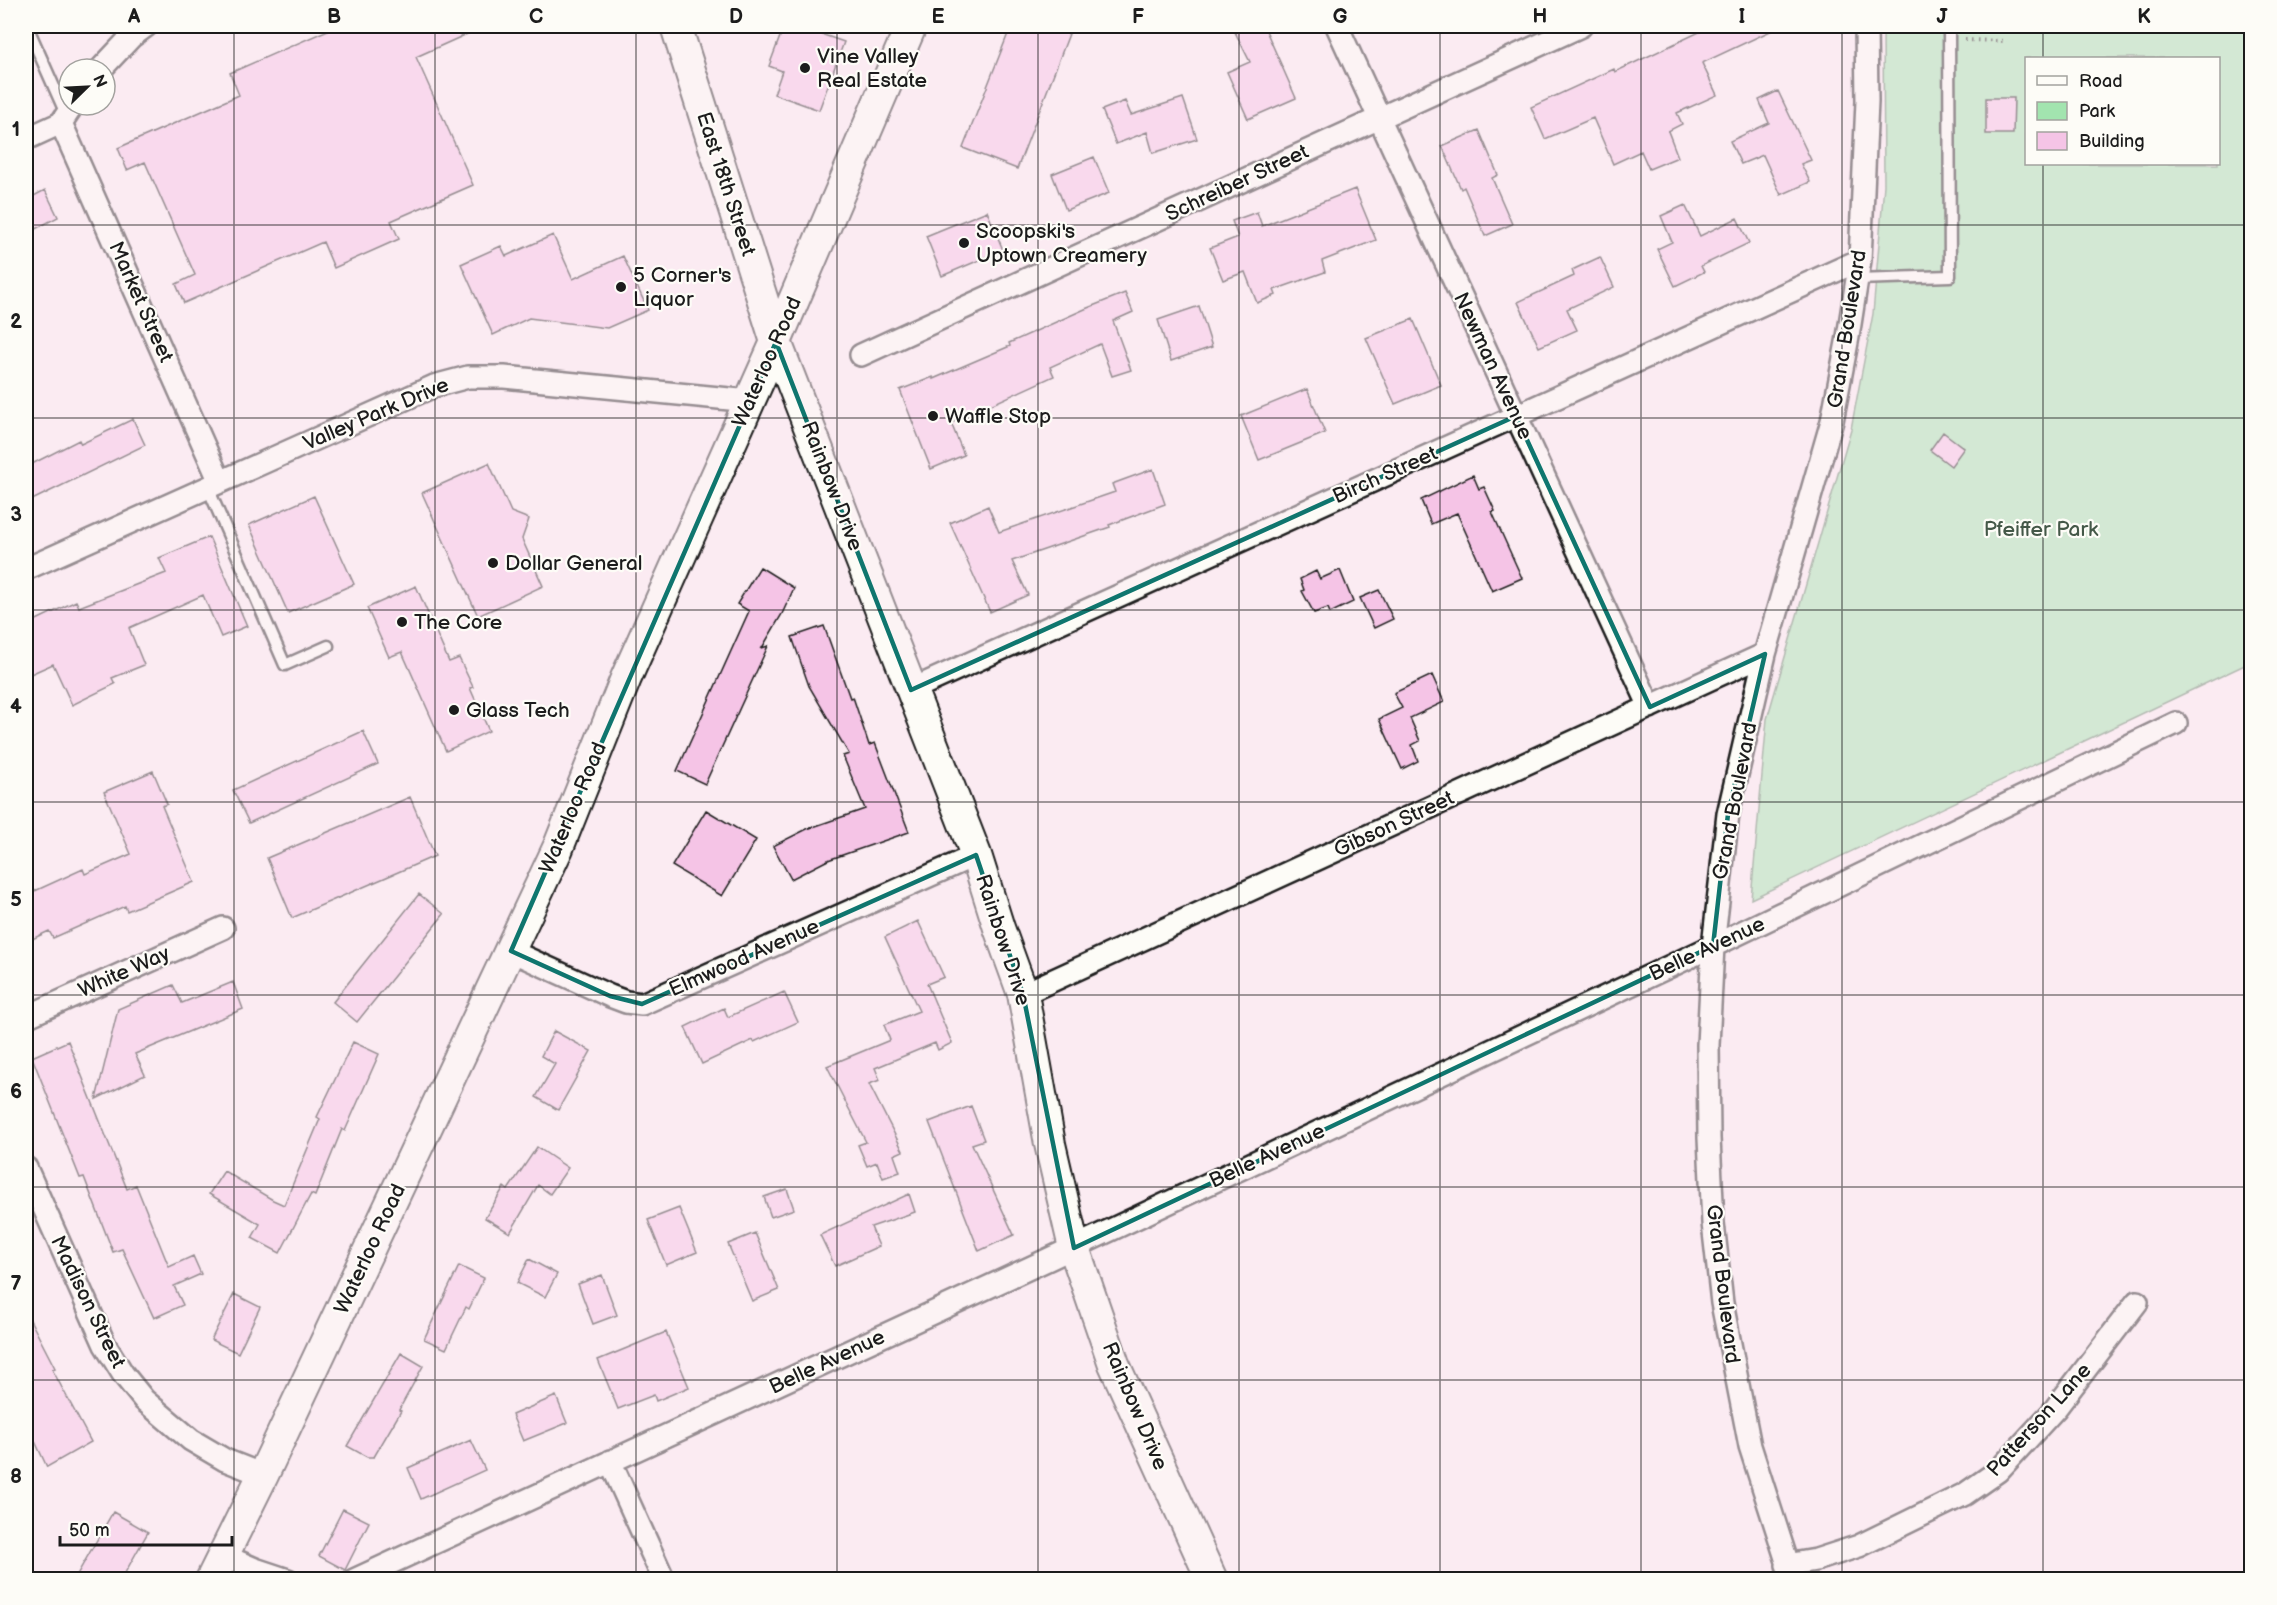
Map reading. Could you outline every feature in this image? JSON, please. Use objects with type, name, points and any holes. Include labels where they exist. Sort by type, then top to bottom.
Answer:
[{"type":"main road","name":"East 18th Street","points":[[676,26],[776,342]]},
{"type":"main road","name":"Waterloo Road","points":[[217,1567],[263,1475],[558,848],[626,678],[776,342],[911,26]]},
{"type":"main road","name":"Rainbow Drive","points":[[776,342],[976,855],[1023,993],[1050,1144],[1074,1248],[1114,1364],[1212,1580]]},
{"type":"street","points":[[112,57],[131,37],[146,26]]},
{"type":"street","name":"Newman Avenue","points":[[1337,26],[1650,707]]},
{"type":"street","name":"Schreiber Street","points":[[861,355],[1581,26]]},
{"type":"street","name":"Grand Boulevard","points":[[1790,1572],[1750,1446],[1722,1303],[1713,1223],[1708,1045],[1713,946],[1728,814],[1766,654],[1832,421],[1858,270],[1867,101],[1866,26]]},
{"type":"street","points":[[26,139],[62,117]]},
{"type":"street","name":"Market Street","points":[[68,117],[214,485]]},
{"type":"street","name":"Birch Street","points":[[911,690],[1516,416],[1858,270]]},
{"type":"street","name":"Valley Park Drive","points":[[26,569],[434,386],[468,377],[530,378],[750,401]]},
{"type":"street","name":"Gibson Street","points":[[1023,993],[1766,654]]},
{"type":"street","name":"Belle Avenue","points":[[354,1580],[1074,1248],[1713,946],[2176,723]]},
{"type":"street","name":"Elmwood Avenue","points":[[511,951],[610,996],[626,1002],[642,1004],[976,855]]},
{"type":"street","name":"White Way","points":[[26,1017],[223,928]]},
{"type":"street","name":"Madison Street","points":[[26,1168],[105,1345],[123,1374],[144,1400],[191,1440],[225,1460],[263,1475]]},
{"type":"street","name":"Patterson Lane","points":[[1790,1572],[1816,1560],[1859,1546],[1965,1494],[1998,1471],[2055,1409],[2137,1302]]},
{"type":"street","points":[[610,1461],[664,1580]]},
{"type":"street","points":[[217,1567],[255,1569],[288,1580]]},
{"type":"lane","points":[[27,26],[57,92]]},
{"type":"lane","points":[[1858,270],[1950,276],[1949,26]]},
{"type":"lane","points":[[214,485],[285,665],[328,646]]},
{"type":"path","points":[[1949,39],[2007,41]]},
{"type":"highlighted area","points":[[776,342],[911,690],[1516,416],[1650,707],[1765,654],[1728,814],[1713,946],[1074,1248],[1023,994],[976,855],[642,1004],[610,996],[511,951]]},
{"type":"green space","name":"Pfeiffer Park","points":[[1883,26],[2251,26],[2251,662],[1751,899],[1767,719],[1851,429],[1873,314],[1884,185]]},
{"type":"building","points":[[337,26],[485,26],[416,57],[473,185],[391,221],[399,239],[334,268],[323,242],[184,303],[176,284],[195,275],[145,162],[127,170],[118,148],[239,95],[230,73]]},
{"type":"building","name":"Vine Valley Real Estate","points":[[784,26],[798,26],[844,42],[819,110],[774,94],[782,71],[769,66]]},
{"type":"building","points":[[1011,26],[1048,26],[1069,34],[1017,169],[963,148]]},
{"type":"building","points":[[1232,26],[1264,26],[1296,98],[1248,119],[1227,72],[1250,62]]},
{"type":"building","points":[[1712,26],[1781,26],[1702,63],[1717,95],[1677,113],[1682,124],[1668,131],[1678,157],[1649,169],[1641,151],[1613,164],[1593,118],[1545,139],[1531,107],[1614,69],[1615,72]]},
{"type":"building","points":[[1778,91],[1811,160],[1801,164],[1810,182],[1781,195],[1763,155],[1741,164],[1730,141],[1769,123],[1759,100]]},
{"type":"building","points":[[1183,98],[1197,139],[1153,153],[1147,132],[1116,144],[1102,110],[1125,101],[1131,115]]},
{"type":"building","points":[[1986,98],[2014,98],[2013,134],[1986,134]]},
{"type":"building","points":[[1479,130],[1498,175],[1492,178],[1512,224],[1485,236],[1464,187],[1461,189],[1442,146]]},
{"type":"building","points":[[1094,157],[1109,193],[1066,210],[1052,174]]},
{"type":"building","points":[[1355,189],[1376,240],[1322,261],[1325,272],[1274,290],[1276,295],[1257,303],[1245,272],[1223,280],[1210,248],[1238,237],[1232,221],[1257,212],[1262,226]]},
{"type":"building","points":[[45,190],[58,217],[26,234],[26,200]]},
{"type":"building","points":[[1685,205],[1700,236],[1737,218],[1749,243],[1701,266],[1704,272],[1675,286],[1657,249],[1672,242],[1661,216]]},
{"type":"building","name":"Scoopski's Uptown Creamery","points":[[987,211],[1003,250],[942,276],[926,236]]},
{"type":"building","points":[[553,235],[573,279],[623,256],[648,310],[607,328],[529,318],[493,335],[461,264],[501,246],[506,256]]},
{"type":"building","points":[[1600,257],[1614,287],[1567,309],[1577,330],[1539,347],[1518,302],[1574,276],[1572,270]]},
{"type":"building","points":[[1125,293],[1133,312],[1113,321],[1131,370],[1112,376],[1100,344],[1050,367],[1054,376],[951,423],[964,455],[931,469],[900,390],[933,377],[933,379],[1010,346],[1009,343]]},
{"type":"building","points":[[1199,306],[1212,347],[1171,361],[1158,320]]},
{"type":"building","points":[[1413,319],[1441,385],[1395,404],[1366,338]]},
{"type":"building","points":[[1307,389],[1325,433],[1259,460],[1241,416]]},
{"type":"building","points":[[133,419],[145,445],[26,503],[26,467],[79,440],[81,444]]},
{"type":"building","points":[[1943,432],[1964,448],[1951,466],[1930,450]]},
{"type":"building","name":"Dollar General","points":[[489,463],[511,512],[529,519],[522,539],[543,586],[478,616],[422,493]]},
{"type":"building","points":[[1153,469],[1165,504],[1109,525],[1110,527],[1012,561],[1028,595],[990,612],[950,523],[988,506],[999,532],[1115,492],[1112,484]]},
{"type":"building","points":[[1473,475],[1479,489],[1484,487],[1495,511],[1492,512],[1522,578],[1492,591],[1457,513],[1431,524],[1421,500]]},
{"type":"building","points":[[314,496],[354,584],[288,613],[249,525]]},
{"type":"building","points":[[209,537],[247,626],[221,637],[203,595],[129,628],[144,665],[112,678],[115,684],[72,705],[53,664],[26,676],[26,625],[76,601],[79,607],[166,573],[159,558]]},
{"type":"building","points":[[760,567],[794,588],[762,648],[768,646],[705,784],[677,771],[749,611],[737,604]]},
{"type":"building","points":[[1340,570],[1353,602],[1330,613],[1328,608],[1314,613],[1302,591],[1304,590],[1300,579],[1316,571],[1320,579]]},
{"type":"building","points":[[416,586],[449,662],[459,658],[473,687],[470,688],[489,731],[446,751],[402,652],[389,657],[367,608]]},
{"type":"building","points":[[1379,590],[1393,619],[1374,628],[1360,598]]},
{"type":"building","points":[[824,626],[850,698],[853,697],[869,745],[875,743],[909,832],[828,860],[791,879],[773,846],[807,829],[865,809],[843,756],[849,754],[809,686],[792,637]]},
{"type":"building","points":[[1432,675],[1444,702],[1410,718],[1420,741],[1412,745],[1418,761],[1402,769],[1379,719],[1402,708],[1394,693]]},
{"type":"building","points":[[363,731],[378,764],[249,823],[233,790]]},
{"type":"building","points":[[153,771],[167,804],[162,806],[194,882],[127,911],[125,906],[53,938],[49,931],[26,942],[26,895],[83,869],[85,874],[131,854],[104,792]]},
{"type":"building","points":[[410,797],[435,856],[292,918],[267,858]]},
{"type":"building","points":[[706,810],[756,840],[722,896],[672,866]]},
{"type":"building","points":[[419,894],[444,914],[357,1022],[333,1002]]},
{"type":"building","points":[[918,921],[944,977],[927,984],[952,1043],[938,1050],[935,1043],[875,1068],[880,1080],[869,1084],[903,1151],[894,1155],[900,1172],[883,1178],[877,1162],[867,1166],[858,1145],[866,1142],[827,1066],[890,1040],[884,1025],[919,1011],[885,937]]},
{"type":"building","points":[[233,982],[243,1009],[135,1054],[145,1075],[96,1099],[118,1009],[173,985],[182,1003]]},
{"type":"building","points":[[784,992],[798,1022],[702,1064],[685,1027],[724,1008],[728,1017]]},
{"type":"building","points":[[554,1031],[591,1051],[558,1110],[536,1097],[555,1064],[541,1056]]},
{"type":"building","points":[[68,1041],[127,1189],[136,1185],[169,1267],[193,1256],[201,1274],[174,1286],[183,1305],[154,1318],[122,1249],[113,1252],[84,1177],[80,1178],[32,1057]]},
{"type":"building","points":[[353,1042],[379,1054],[345,1131],[342,1129],[315,1196],[311,1194],[280,1253],[252,1238],[260,1224],[209,1194],[224,1171],[284,1205],[320,1119],[317,1117]]},
{"type":"building","points":[[971,1106],[984,1140],[972,1144],[1014,1235],[979,1251],[929,1122]]},
{"type":"building","points":[[537,1147],[568,1168],[550,1194],[538,1185],[510,1233],[485,1218],[504,1187],[508,1190]]},
{"type":"building","points":[[787,1189],[794,1209],[771,1217],[764,1197]]},
{"type":"building","points":[[909,1194],[915,1212],[871,1227],[879,1246],[835,1266],[820,1235]]},
{"type":"building","points":[[679,1208],[697,1252],[666,1265],[648,1220]]},
{"type":"building","points":[[755,1233],[779,1290],[752,1301],[728,1244]]},
{"type":"building","points":[[529,1259],[557,1274],[545,1297],[517,1283]]},
{"type":"building","points":[[459,1266],[484,1278],[469,1309],[466,1307],[446,1349],[424,1339]]},
{"type":"building","points":[[602,1275],[617,1315],[593,1324],[578,1284]]},
{"type":"building","points":[[234,1294],[260,1307],[238,1353],[211,1340]]},
{"type":"building","points":[[26,1312],[55,1368],[52,1369],[91,1442],[47,1467],[26,1422]]},
{"type":"building","points":[[666,1332],[689,1387],[656,1401],[654,1395],[618,1409],[598,1360]]},
{"type":"building","points":[[401,1353],[423,1366],[399,1410],[401,1411],[374,1457],[367,1457],[347,1446]]},
{"type":"building","points":[[556,1396],[567,1423],[523,1441],[512,1415]]},
{"type":"building","points":[[471,1440],[485,1470],[421,1499],[408,1468]]},
{"type":"building","points":[[343,1509],[369,1522],[345,1570],[319,1556]]},
{"type":"building","points":[[113,1512],[148,1532],[121,1580],[74,1580]]},
{"type":"place","name":"Vine Valley Real Estate","points":[[805,68]]},
{"type":"place","name":"Scoopski's Uptown Creamery","points":[[964,243]]},
{"type":"place","name":"5 Corner's Liquor","points":[[621,287]]},
{"type":"place","name":"Waffle Stop","points":[[933,416]]},
{"type":"place","name":"Dollar General","points":[[493,563]]},
{"type":"place","name":"The Core","points":[[402,622]]},
{"type":"place","name":"Glass Tech","points":[[454,710]]}]
